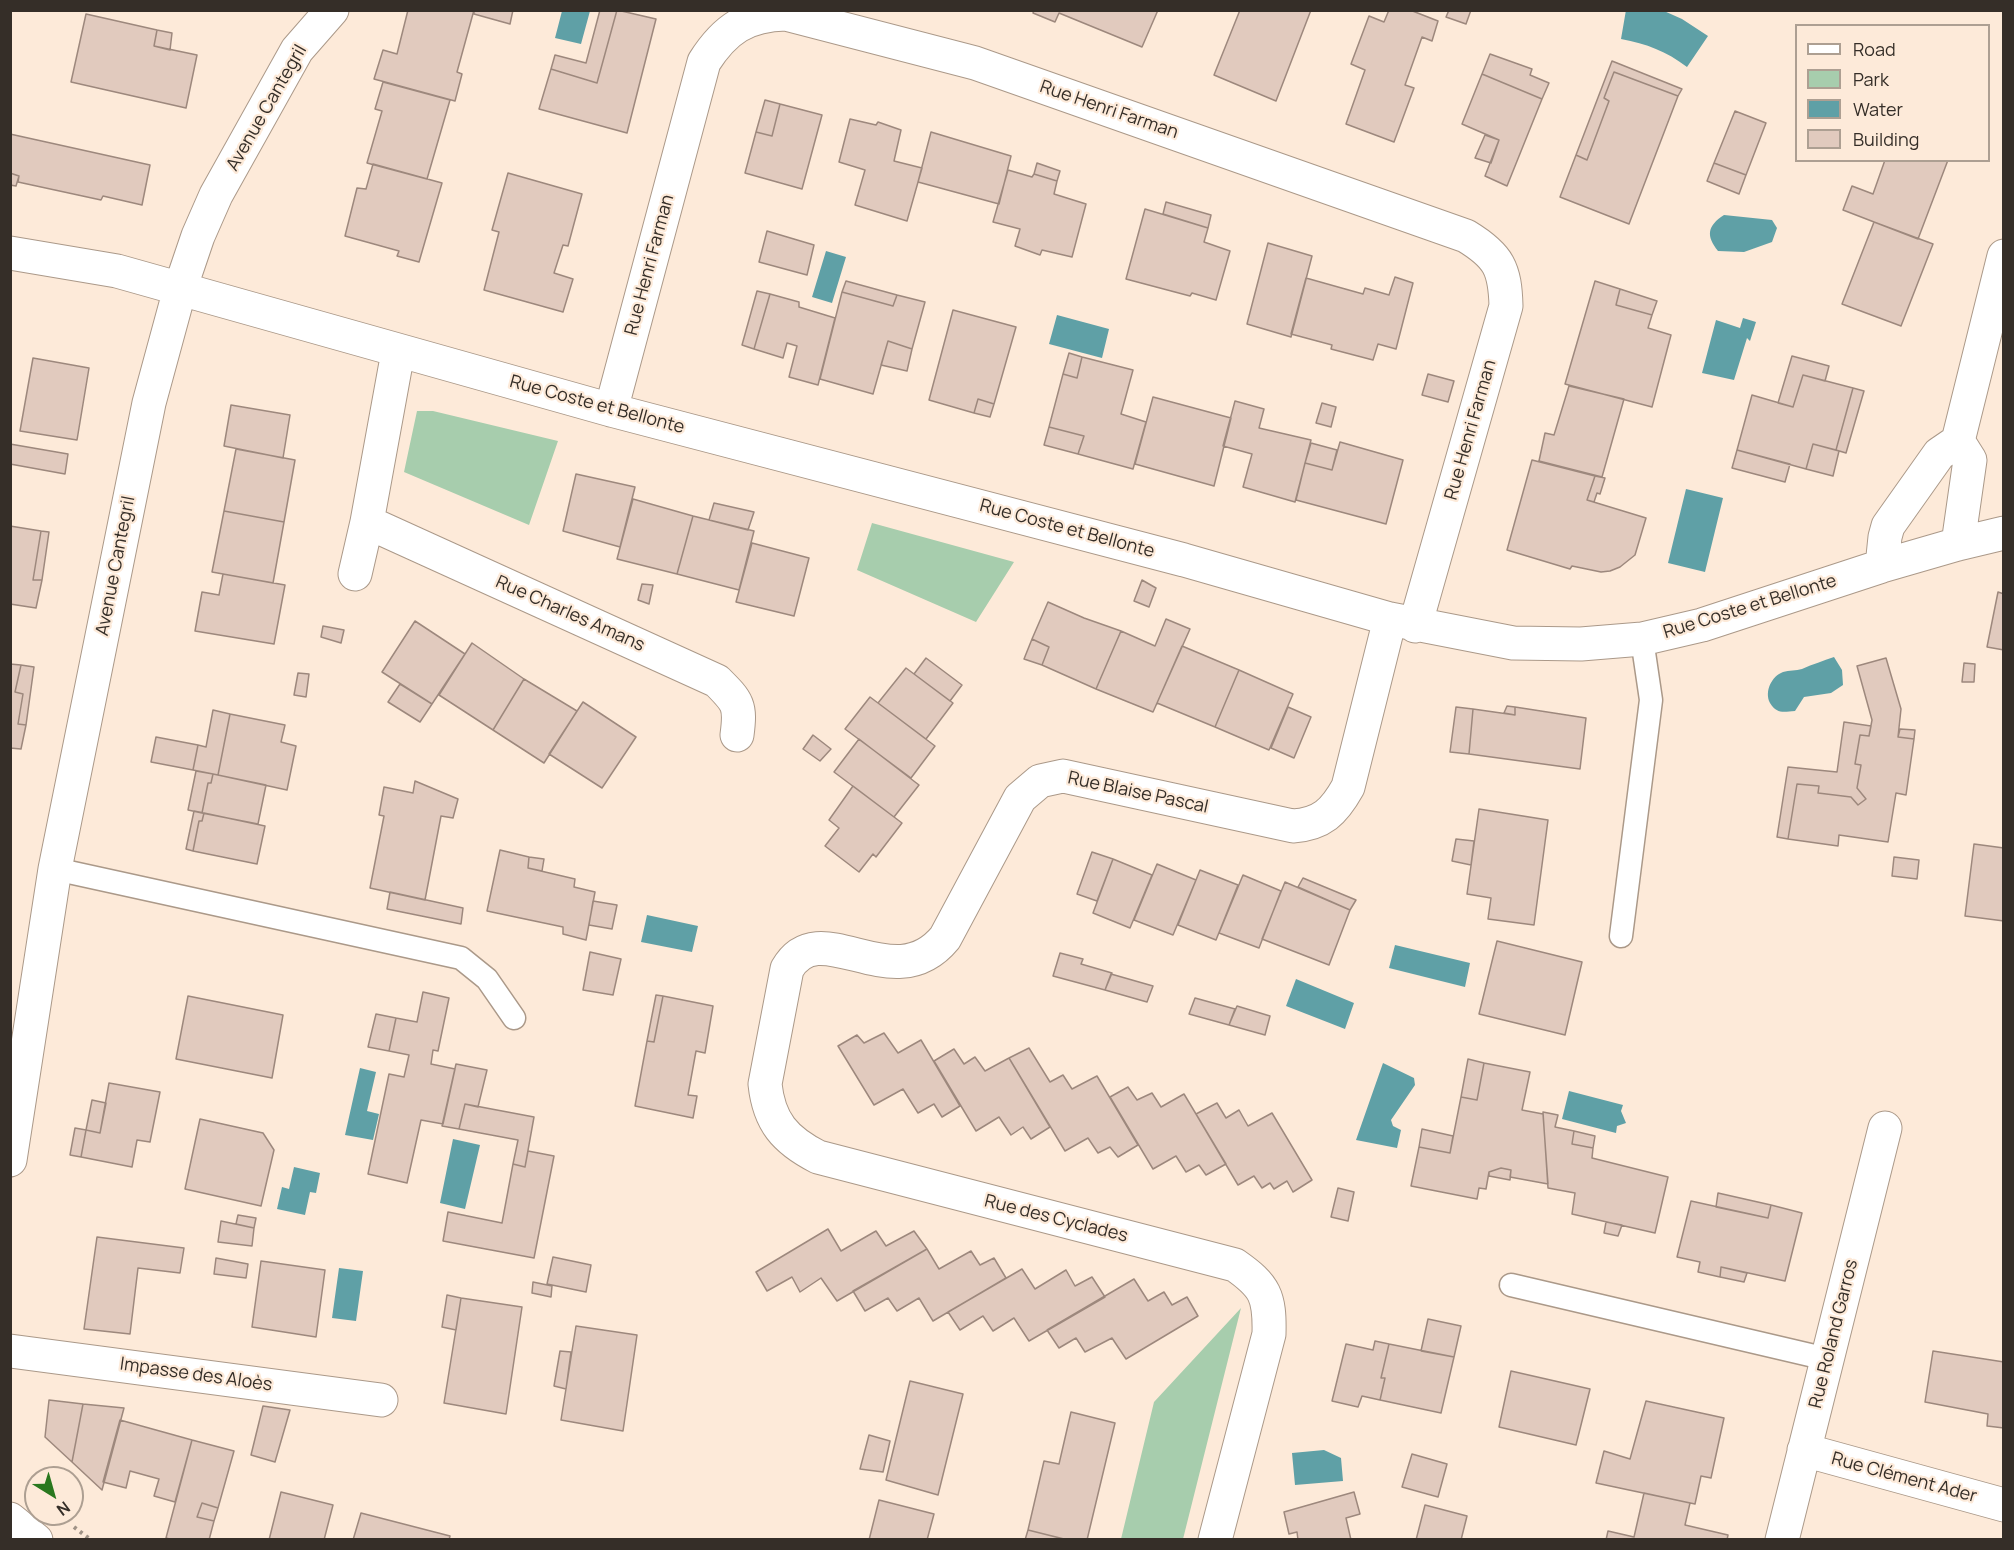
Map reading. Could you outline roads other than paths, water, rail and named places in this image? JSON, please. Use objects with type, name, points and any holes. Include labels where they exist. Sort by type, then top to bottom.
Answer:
[{"type":"street","name":"Avenue Cantegril","points":[[12,1140],[55,869],[148,403],[180,289],[198,236],[216,195],[297,50],[332,10]]},
{"type":"street","name":"Rue Henri Farman","points":[[611,410],[704,62],[716,43],[737,26],[746,22],[764,15],[786,14],[975,63],[1466,236],[1483,246],[1497,261],[1506,281],[1506,306],[1403,623]]},
{"type":"street","name":"Rue Coste et Bellonte","points":[[10,253],[117,272],[611,410],[1184,560],[1403,623],[1523,644],[1581,644],[1642,639],[1702,625],[1882,566],[2004,533]]},
{"type":"street","points":[[1882,566],[1888,526],[1939,454],[1958,441],[2004,256]]},
{"type":"street","points":[[355,574],[367,522],[398,351]]},
{"type":"street","points":[[1958,441],[1970,460],[1958,544]]},
{"type":"street","name":"Rue Charles Amans","points":[[367,522],[717,681],[734,698],[740,713],[737,735]]},
{"type":"street","name":"Rue Blaise Pascal","points":[[801,953],[813,948],[824,948],[891,962],[904,962],[920,958],[937,948],[945,938],[1020,798],[1040,781],[1063,776],[1293,826],[1308,825],[1326,817],[1340,802],[1348,788],[1403,623]]},
{"type":"street","name":"Rue des Cyclades","points":[[801,953],[787,969],[765,1084],[767,1104],[780,1129],[799,1148],[818,1157],[1235,1265],[1253,1278],[1262,1289],[1270,1310],[1269,1334],[1215,1539]]},
{"type":"street","name":"Rue Roland Garros","points":[[1782,1539],[1885,1128]]},
{"type":"street","name":"Impasse des Aloès","points":[[10,1351],[381,1400]]},
{"type":"street","name":"Rue Clément Ader","points":[[1804,1450],[2004,1505]]},
{"type":"street","points":[[10,1519],[36,1539]]},
{"type":"lane","points":[[1621,936],[1651,700],[1642,639]]},
{"type":"lane","points":[[55,869],[461,958],[487,978],[514,1018]]},
{"type":"lane","points":[[1512,1285],[1827,1359]]},
{"type":"water","points":[[1626,10],[1664,11],[1682,19],[1708,36],[1687,67],[1656,49],[1621,39]]},
{"type":"water","points":[[562,11],[590,11],[581,44],[555,38]]},
{"type":"water","points":[[1724,215],[1772,220],[1777,228],[1772,242],[1744,252],[1718,251],[1711,241],[1710,232],[1714,223]]},
{"type":"water","points":[[826,251],[846,257],[832,303],[812,297]]},
{"type":"water","points":[[1057,315],[1109,329],[1102,358],[1049,344]]},
{"type":"water","points":[[1743,318],[1756,322],[1750,341],[1747,338],[1734,380],[1702,373],[1716,320],[1740,328]]},
{"type":"water","points":[[1686,489],[1723,498],[1705,572],[1668,563]]},
{"type":"water","points":[[1834,657],[1842,670],[1843,685],[1831,693],[1804,697],[1795,711],[1781,712],[1773,707],[1768,694],[1770,684],[1775,677],[1783,672],[1802,669]]},
{"type":"water","points":[[647,915],[698,926],[692,952],[641,942]]},
{"type":"water","points":[[1395,945],[1470,963],[1465,987],[1389,968]]},
{"type":"water","points":[[1296,979],[1354,1003],[1345,1029],[1286,1006]]},
{"type":"water","points":[[1383,1063],[1414,1078],[1415,1085],[1391,1120],[1393,1126],[1401,1130],[1397,1148],[1356,1140]]},
{"type":"water","points":[[360,1068],[376,1072],[367,1111],[379,1114],[373,1140],[345,1135]]},
{"type":"water","points":[[1569,1091],[1623,1105],[1621,1111],[1626,1123],[1617,1126],[1616,1133],[1562,1119]]},
{"type":"water","points":[[453,1139],[480,1145],[465,1209],[440,1203]]},
{"type":"water","points":[[294,1167],[320,1173],[316,1193],[310,1192],[305,1215],[277,1209],[282,1187],[289,1189]]},
{"type":"water","points":[[339,1268],[363,1271],[356,1321],[332,1318]]},
{"type":"water","points":[[1324,1450],[1341,1458],[1343,1481],[1295,1485],[1292,1453]]}]
